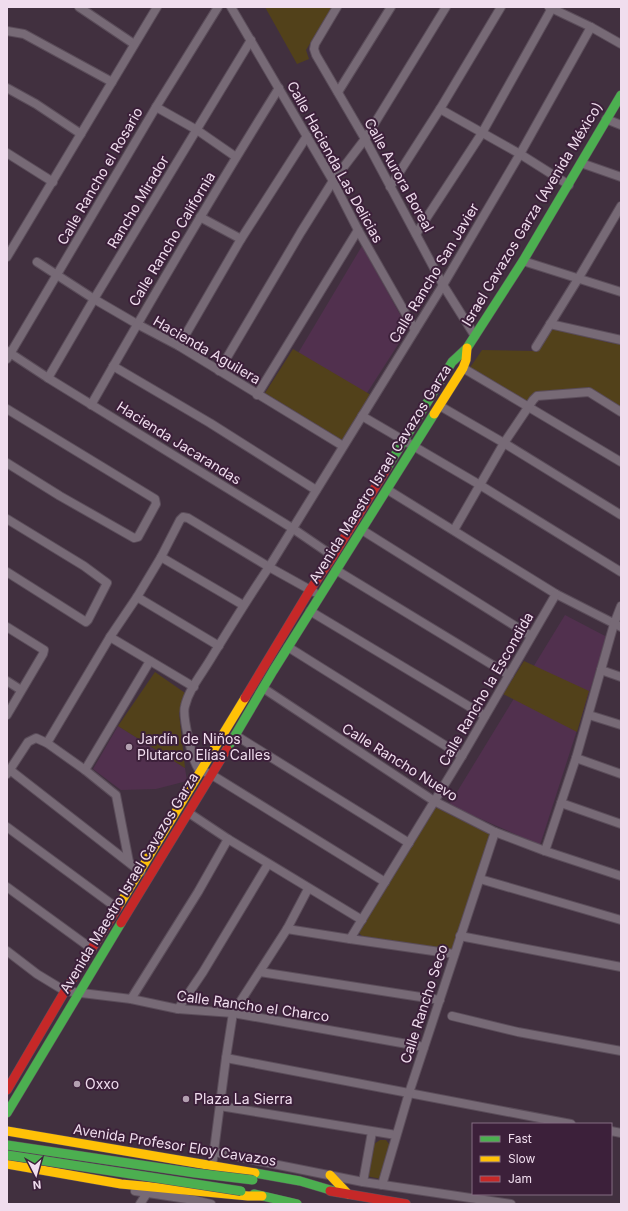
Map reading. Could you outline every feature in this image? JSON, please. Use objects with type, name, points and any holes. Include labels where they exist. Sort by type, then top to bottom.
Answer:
[{"type":"street","points":[[79,7],[134,44]]},
{"type":"street","points":[[7,257],[157,7]]},
{"type":"street","name":"Calle Rancho el Rosario","points":[[8,354],[57,276],[156,107],[218,7]]},
{"type":"street","name":"Calle Hacienda Las Delicias","points":[[231,7],[333,181],[358,230],[415,330]]},
{"type":"street","name":"Calle Aurora Boreal","points":[[337,7],[314,46],[316,55],[365,139],[443,285],[475,336]]},
{"type":"street","points":[[338,92],[391,7]]},
{"type":"street","points":[[219,371],[301,232],[333,181],[365,139],[446,7]]},
{"type":"street","points":[[390,187],[440,109],[501,7]]},
{"type":"street","points":[[416,234],[482,133],[550,8],[591,27],[621,44]]},
{"type":"street","name":"Calle Rancho San Javier","points":[[201,770],[196,765],[183,715],[187,699],[243,605],[269,567],[443,285],[520,154],[591,27]]},
{"type":"street","points":[[7,31],[24,34],[112,82]]},
{"type":"street","name":"Rancho Mirador","points":[[48,378],[94,299],[251,40]]},
{"type":"street","points":[[7,88],[36,104],[81,134]]},
{"type":"street","name":"Calle Rancho California","points":[[91,404],[136,324],[278,88]]},
{"type":"street","name":"Israel Cavazos Garza (Avenida México)","points":[[467,348],[523,261],[621,95]]},
{"type":"street","points":[[156,107],[197,130],[236,156]]},
{"type":"street","points":[[440,109],[520,154],[569,184]]},
{"type":"street","points":[[606,119],[621,125]]},
{"type":"street","points":[[179,346],[241,239],[307,136]]},
{"type":"street","points":[[7,153],[53,182]]},
{"type":"street","points":[[581,163],[621,177]]},
{"type":"street","points":[[536,347],[621,206]]},
{"type":"street","points":[[200,217],[241,239]]},
{"type":"street","points":[[257,395],[358,230]]},
{"type":"street","points":[[523,261],[621,292]]},
{"type":"street","name":"Hacienda Aguilera","points":[[37,262],[94,299],[136,324],[179,346],[257,395],[344,446]]},
{"type":"street","points":[[550,324],[621,340]]},
{"type":"street","name":"Avenida Maestro Israel Cavazos Garza","points":[[7,1113],[78,993],[189,813],[319,596],[388,490],[463,368],[466,360],[467,348]]},
{"type":"street","name":"Avenida Maestro Israel Cavazos Garza","points":[[7,1090],[65,991],[141,872],[310,590],[333,556],[452,362],[467,348]]},
{"type":"street","name":"Hacienda Jacarandas","points":[[8,354],[292,528],[333,556]]},
{"type":"street","points":[[113,366],[210,423],[316,490]]},
{"type":"street","points":[[463,368],[621,462]]},
{"type":"street","points":[[454,530],[504,443],[537,396],[590,392],[621,412]]},
{"type":"street","points":[[440,406],[504,443],[621,515]]},
{"type":"street","points":[[7,409],[156,501],[156,504],[138,537],[135,538],[112,526],[7,463]]},
{"type":"street","points":[[362,416],[480,485],[621,572]]},
{"type":"street","points":[[388,490],[556,594],[618,626]]},
{"type":"street","points":[[47,743],[110,637],[138,597],[183,517],[188,518],[319,596]]},
{"type":"street","points":[[7,572],[86,622],[107,583],[84,566],[8,522]]},
{"type":"street","points":[[362,530],[531,636]]},
{"type":"street","points":[[161,557],[243,605]]},
{"type":"street","points":[[336,570],[509,675]]},
{"type":"street","name":"Calle Rancho la Escondida","points":[[350,940],[462,756],[556,594]]},
{"type":"street","points":[[138,597],[219,646]]},
{"type":"street","points":[[545,851],[576,758],[601,670],[618,626],[621,606]]},
{"type":"street","points":[[310,611],[485,716]]},
{"type":"street","points":[[7,627],[44,651],[7,715]]},
{"type":"street","points":[[110,637],[194,687]]},
{"type":"street","points":[[288,647],[462,756]]},
{"type":"street","points":[[85,770],[150,661]]},
{"type":"street","points":[[601,670],[621,677]]},
{"type":"street","points":[[7,681],[21,690]]},
{"type":"street","name":"Calle Rancho Nuevo","points":[[263,688],[434,801],[495,832],[545,851],[621,876]]},
{"type":"street","points":[[589,715],[621,725]]},
{"type":"street","points":[[236,735],[408,843]]},
{"type":"street","points":[[128,862],[116,795],[85,770],[47,743],[36,738],[28,742],[8,772],[141,872]]},
{"type":"street","points":[[576,758],[621,774]]},
{"type":"street","points":[[201,770],[212,775],[386,882]]},
{"type":"street","points":[[561,803],[621,824]]},
{"type":"street","points":[[189,813],[308,889],[362,920]]},
{"type":"street","points":[[7,827],[117,908]]},
{"type":"street","name":"Calle Rancho Seco","points":[[382,1185],[409,1093],[495,832]]},
{"type":"street","points":[[130,999],[194,898],[228,839]]},
{"type":"street","points":[[178,1009],[268,864]]},
{"type":"street","points":[[480,879],[621,920]]},
{"type":"street","points":[[7,887],[92,949]]},
{"type":"street","points":[[212,1166],[233,1013],[287,929],[308,889]]},
{"type":"street","points":[[287,929],[350,940],[454,954]]},
{"type":"street","points":[[460,936],[621,967]]},
{"type":"street","points":[[7,951],[37,974],[65,991]]},
{"type":"street","points":[[260,972],[440,1000]]},
{"type":"street","name":"Calle Rancho el Charco","points":[[65,991],[130,999],[178,1009],[233,1013],[424,1047]]},
{"type":"street","points":[[452,1016],[518,1032],[621,1051]]},
{"type":"street","points":[[226,1058],[566,1123]]},
{"type":"street","points":[[220,1106],[396,1135]]},
{"type":"street","name":"Avenida Profesor Eloy Cavazos","points":[[7,1131],[300,1181],[337,1192]]},
{"type":"street","points":[[363,1182],[372,1132]]},
{"type":"street","points":[[49,1171],[57,1167],[62,1161],[62,1150],[58,1140]]},
{"type":"street","points":[[85,1144],[72,1149],[67,1159],[69,1168],[81,1177],[97,1183],[193,1202],[211,1204]]},
{"type":"street","name":"Avenida Profesor Eloy Cavazos","points":[[7,1145],[195,1174],[253,1180],[337,1192],[406,1204]]},
{"type":"street","points":[[214,1152],[363,1182],[511,1204]]},
{"type":"street","points":[[7,1155],[241,1191],[296,1204]]},
{"type":"street","points":[[7,1164],[121,1184],[262,1196]]},
{"type":"street","points":[[330,1175],[348,1194]]},
{"type":"street","points":[[140,1204],[147,1193]]},
{"type":"shaded area","points":[[265,7],[332,7],[306,50],[309,59],[297,64]]},
{"type":"shaded area","points":[[362,246],[408,329],[365,396],[297,355]]},
{"type":"shaded area","points":[[550,328],[610,343],[621,344],[621,408],[592,390],[537,396],[529,406],[469,369],[482,350],[535,351]]},
{"type":"shaded area","points":[[293,349],[371,395],[342,440],[265,393]]},
{"type":"shaded area","points":[[565,615],[607,637],[540,845],[449,805]]},
{"type":"shaded area","points":[[524,661],[589,691],[577,732],[503,694]]},
{"type":"shaded area","points":[[155,672],[188,695],[179,713],[185,768],[118,726]]},
{"type":"shaded area","name":"Jardín de Niños Plutarco Elías Calles","points":[[118,726],[185,768],[187,781],[156,789],[121,790],[93,769]]},
{"type":"shaded area","points":[[435,807],[491,835],[452,950],[362,936],[359,933]]},
{"type":"shaded area","points":[[380,1140],[386,1140],[389,1144],[390,1150],[381,1179],[366,1176],[374,1144]]},
{"type":"traffic: fast","points":[[387,468],[452,362],[467,348],[523,261],[621,95]]},
{"type":"traffic: fast","points":[[227,749],[273,671],[434,414]]},
{"type":"traffic: fast","points":[[7,1113],[121,923]]},
{"type":"traffic: fast","points":[[7,1145],[195,1173],[253,1180]]},
{"type":"traffic: fast","points":[[7,1155],[241,1191]]},
{"type":"traffic: fast","points":[[255,1173],[300,1181],[337,1192]]},
{"type":"traffic: fast","points":[[254,1194],[297,1204]]},
{"type":"traffic: slow","points":[[434,414],[463,368],[466,360],[467,348]]},
{"type":"traffic: slow","points":[[118,907],[245,698]]},
{"type":"traffic: slow","points":[[7,1131],[255,1173]]},
{"type":"traffic: slow","points":[[7,1164],[121,1184],[262,1196]]},
{"type":"traffic: slow","points":[[330,1175],[348,1194]]},
{"type":"traffic: jam","points":[[245,698],[310,590],[333,556],[387,468]]},
{"type":"traffic: jam","points":[[121,923],[227,749]]},
{"type":"traffic: jam","points":[[7,1090],[65,991],[118,907]]},
{"type":"traffic: jam","points":[[330,1191],[406,1204]]},
{"type":"place","name":"Jardín de Niños Plutarco Elías Calles","points":[[129,747]]},
{"type":"place","name":"Oxxo","points":[[77,1084]]},
{"type":"place","name":"Plaza La Sierra","points":[[186,1099]]}]
